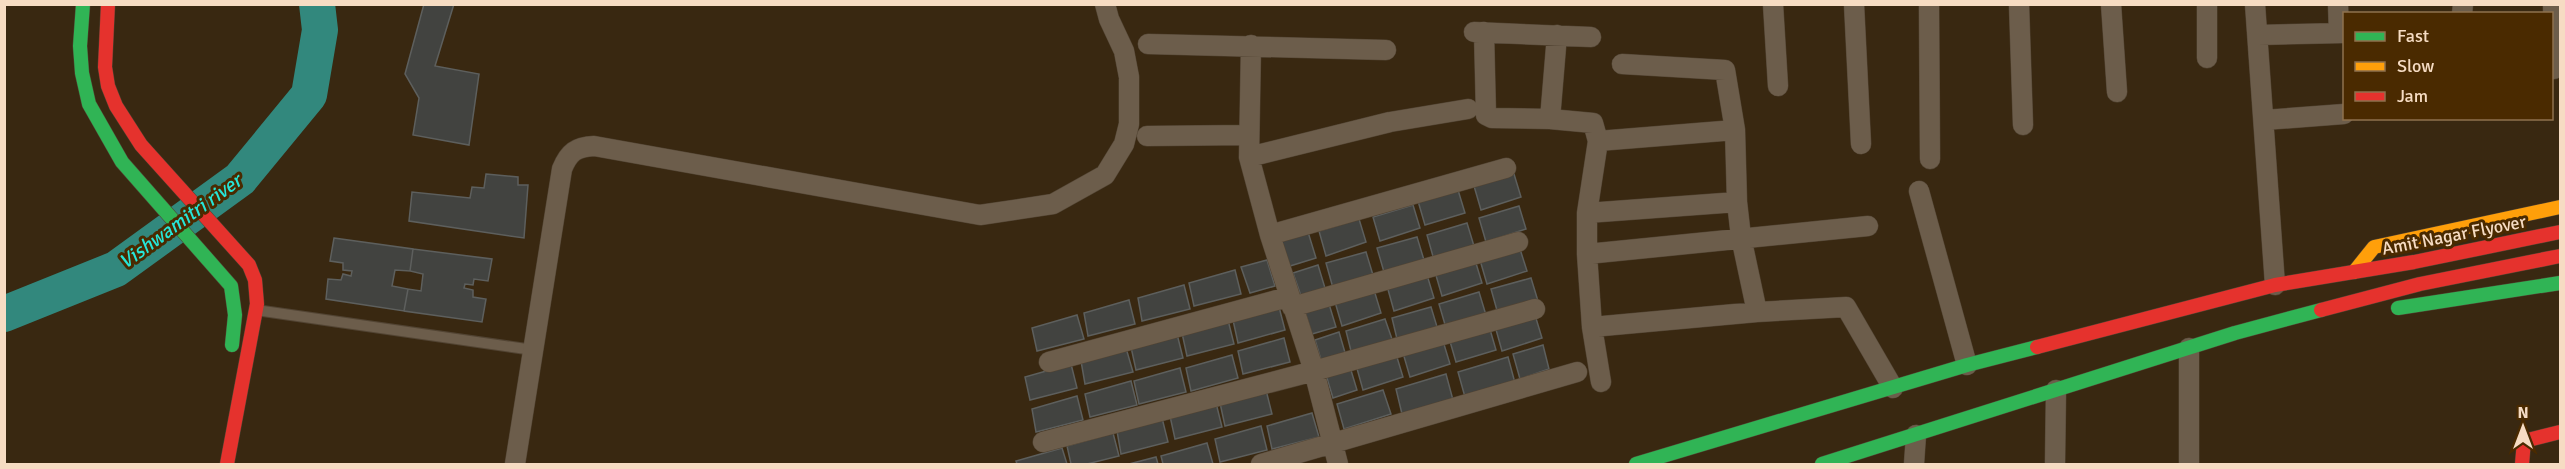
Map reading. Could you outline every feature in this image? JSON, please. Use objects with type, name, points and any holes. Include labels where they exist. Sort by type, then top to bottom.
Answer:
[{"type":"main road","points":[[82,4],[80,46],[82,73],[90,104],[122,162],[231,286],[236,300],[236,315],[229,360]]},
{"type":"main road","points":[[108,4],[105,67],[108,86],[126,124],[141,145],[249,265],[255,280],[255,310],[227,465]]},
{"type":"main road","points":[[107,138],[126,124]]},
{"type":"main road","points":[[2354,272],[2374,247],[2560,207]]},
{"type":"main road","name":"Amit Nagar Flyover","points":[[1636,465],[1967,365],[2275,285],[2414,262],[2560,232]]},
{"type":"main road","points":[[1822,465],[2235,333],[2420,284],[2560,256]]},
{"type":"main road","points":[[2362,301],[2402,309],[2560,283]]},
{"type":"main road","points":[[2522,465],[2524,441],[2560,432]]},
{"type":"street","points":[[515,465],[562,169],[567,156],[573,150],[594,146],[980,214],[1053,204],[1105,175],[1124,144],[1129,124],[1129,77],[1124,51],[1109,19],[1106,4]]},
{"type":"street","points":[[1773,4],[1778,86]]},
{"type":"street","points":[[1854,4],[1861,144]]},
{"type":"street","points":[[1929,4],[1930,159]]},
{"type":"street","points":[[2019,4],[2023,125]]},
{"type":"street","points":[[2110,4],[2117,92]]},
{"type":"street","points":[[2207,4],[2207,58]]},
{"type":"street","points":[[2255,4],[2275,285]]},
{"type":"street","points":[[2258,35],[2342,33],[2338,4]]},
{"type":"street","points":[[1591,37],[1479,32],[1486,115],[1492,118],[1550,119],[1593,123],[1598,141],[1587,213],[1587,254],[1592,327],[1601,382]]},
{"type":"street","points":[[1550,119],[1557,35]]},
{"type":"street","points":[[2553,40],[2554,69]]},
{"type":"street","points":[[1148,44],[1386,50]]},
{"type":"street","points":[[1251,45],[1249,157],[1290,302],[1314,371],[1338,465]]},
{"type":"street","points":[[1622,64],[1725,70],[1735,130],[1737,202],[1756,312]]},
{"type":"street","points":[[1249,157],[1390,123],[1468,109]]},
{"type":"street","points":[[2264,120],[2343,114]]},
{"type":"street","points":[[1598,141],[1735,130]]},
{"type":"street","points":[[1147,136],[1249,135]]},
{"type":"street","points":[[1270,235],[1506,168]]},
{"type":"street","points":[[1918,191],[1967,365]]},
{"type":"street","points":[[1587,213],[1737,202]]},
{"type":"street","points":[[1587,254],[1868,226]]},
{"type":"street","points":[[1049,362],[1518,242]]},
{"type":"street","points":[[1592,327],[1756,312],[1846,307],[1893,388]]},
{"type":"street","points":[[1043,442],[1314,371],[1535,309]]},
{"type":"street","points":[[2189,348],[2189,465]]},
{"type":"street","points":[[1261,465],[1577,372]]},
{"type":"street","points":[[2055,465],[2056,390]]},
{"type":"street","points":[[1914,465],[1916,435]]},
{"type":"lane","points":[[255,310],[533,350]]},
{"type":"building","points":[[424,4],[454,4],[435,66],[479,74],[469,145],[413,135],[419,98],[405,74]]},
{"type":"building","points":[[486,174],[518,177],[518,185],[528,185],[524,238],[409,221],[412,192],[470,198],[472,187],[484,188]]},
{"type":"building","points":[[1514,174],[1521,197],[1481,210],[1474,186]]},
{"type":"building","points":[[1458,190],[1465,213],[1425,225],[1418,201]]},
{"type":"building","points":[[1413,205],[1420,228],[1380,241],[1373,217]]},
{"type":"building","points":[[1519,206],[1526,229],[1486,242],[1479,218]]},
{"type":"building","points":[[1359,219],[1366,242],[1326,256],[1319,231]]},
{"type":"building","points":[[1467,223],[1474,246],[1434,260],[1427,235]]},
{"type":"building","points":[[1308,232],[1316,258],[1290,266],[1281,241]]},
{"type":"building","points":[[1417,237],[1424,260],[1384,272],[1377,248]]},
{"type":"building","points":[[334,238],[413,249],[410,271],[395,270],[392,286],[408,289],[404,311],[326,299],[328,279],[341,280],[343,274],[351,276],[352,271],[343,270],[343,263],[330,261]]},
{"type":"building","points":[[413,249],[492,259],[488,281],[474,279],[473,285],[465,284],[464,288],[473,290],[473,297],[486,299],[482,322],[404,311],[408,289],[421,291],[423,274],[410,271]]},
{"type":"building","points":[[1520,249],[1527,271],[1487,284],[1480,260]]},
{"type":"building","points":[[1366,252],[1373,275],[1333,288],[1326,263]]},
{"type":"building","points":[[1267,260],[1275,286],[1250,293],[1241,267]]},
{"type":"building","points":[[1475,260],[1482,283],[1442,296],[1435,272]]},
{"type":"building","points":[[1318,265],[1325,288],[1301,296],[1293,273]]},
{"type":"building","points":[[1235,270],[1241,294],[1194,306],[1189,283]]},
{"type":"building","points":[[1427,275],[1434,298],[1394,311],[1387,286]]},
{"type":"building","points":[[1531,278],[1538,301],[1498,314],[1491,289]]},
{"type":"building","points":[[1184,285],[1190,309],[1142,321],[1138,298]]},
{"type":"building","points":[[1374,290],[1381,313],[1342,326],[1335,302]]},
{"type":"building","points":[[1479,292],[1486,315],[1446,328],[1439,304]]},
{"type":"building","points":[[1129,300],[1135,324],[1088,336],[1084,313]]},
{"type":"building","points":[[1329,304],[1336,327],[1312,334],[1305,312]]},
{"type":"building","points":[[1279,307],[1285,330],[1238,343],[1233,320]]},
{"type":"building","points":[[1431,307],[1438,330],[1398,343],[1392,318]]},
{"type":"building","points":[[1077,315],[1084,339],[1037,351],[1032,328]]},
{"type":"building","points":[[1535,315],[1542,338],[1502,351],[1495,326]]},
{"type":"building","points":[[1385,319],[1393,342],[1352,355],[1346,331]]},
{"type":"building","points":[[1228,320],[1234,344],[1187,356],[1182,333]]},
{"type":"building","points":[[1489,326],[1496,350],[1456,362],[1449,338]]},
{"type":"building","points":[[1339,332],[1346,356],[1322,363],[1315,340]]},
{"type":"building","points":[[1177,334],[1183,358],[1136,370],[1131,347]]},
{"type":"building","points":[[1284,338],[1290,362],[1243,374],[1238,351]]},
{"type":"building","points":[[1443,341],[1450,364],[1410,377],[1403,353]]},
{"type":"building","points":[[1543,345],[1549,369],[1520,379],[1513,354]]},
{"type":"building","points":[[1126,348],[1133,372],[1085,384],[1081,361]]},
{"type":"building","points":[[1396,354],[1403,377],[1363,390],[1356,365]]},
{"type":"building","points":[[1232,355],[1238,378],[1191,391],[1186,368]]},
{"type":"building","points":[[1508,357],[1515,383],[1465,397],[1458,372]]},
{"type":"building","points":[[1071,364],[1077,388],[1030,400],[1025,377]]},
{"type":"building","points":[[1350,367],[1357,390],[1333,398],[1326,375]]},
{"type":"building","points":[[1180,368],[1186,392],[1139,404],[1134,381]]},
{"type":"building","points":[[1446,374],[1453,400],[1402,414],[1396,389]]},
{"type":"building","points":[[1131,381],[1137,405],[1090,417],[1085,394]]},
{"type":"building","points":[[1266,390],[1272,414],[1225,426],[1220,403]]},
{"type":"building","points":[[1383,390],[1391,414],[1344,429],[1337,404]]},
{"type":"building","points":[[1077,396],[1083,420],[1036,432],[1032,409]]},
{"type":"building","points":[[1216,403],[1222,427],[1175,439],[1170,416]]},
{"type":"building","points":[[1312,413],[1319,437],[1272,449],[1267,426]]},
{"type":"building","points":[[1162,418],[1168,442],[1121,454],[1117,431]]},
{"type":"building","points":[[1261,426],[1267,450],[1220,462],[1215,439]]},
{"type":"building","points":[[1113,433],[1119,456],[1087,464],[1071,464],[1067,446]]},
{"type":"building","points":[[1207,443],[1213,464],[1163,464],[1161,456]]},
{"type":"building","points":[[1062,448],[1067,464],[1017,464],[1016,461]]},
{"type":"building","points":[[1156,457],[1158,464],[1129,464]]},
{"type":"waterway","name":"Vishwamitri river","points":[[4,314],[116,269],[240,179],[309,95],[320,30],[317,4]]},
{"type":"traffic: fast","points":[[83,4],[80,46],[82,73],[89,104],[122,162],[231,286],[235,315],[232,345]]},
{"type":"traffic: fast","points":[[2398,308],[2560,283]]},
{"type":"traffic: fast","points":[[1822,464],[2235,333],[2321,310]]},
{"type":"traffic: fast","points":[[1636,464],[1967,365],[2037,347]]},
{"type":"traffic: slow","points":[[2354,272],[2374,247],[2560,207]]},
{"type":"traffic: jam","points":[[108,4],[105,67],[108,86],[116,106],[141,145],[249,265],[255,280],[257,304],[227,464]]},
{"type":"traffic: jam","points":[[2037,347],[2275,285],[2414,262],[2560,232]]},
{"type":"traffic: jam","points":[[2321,310],[2420,284],[2560,256]]},
{"type":"traffic: jam","points":[[2522,464],[2524,441],[2560,432]]}]
